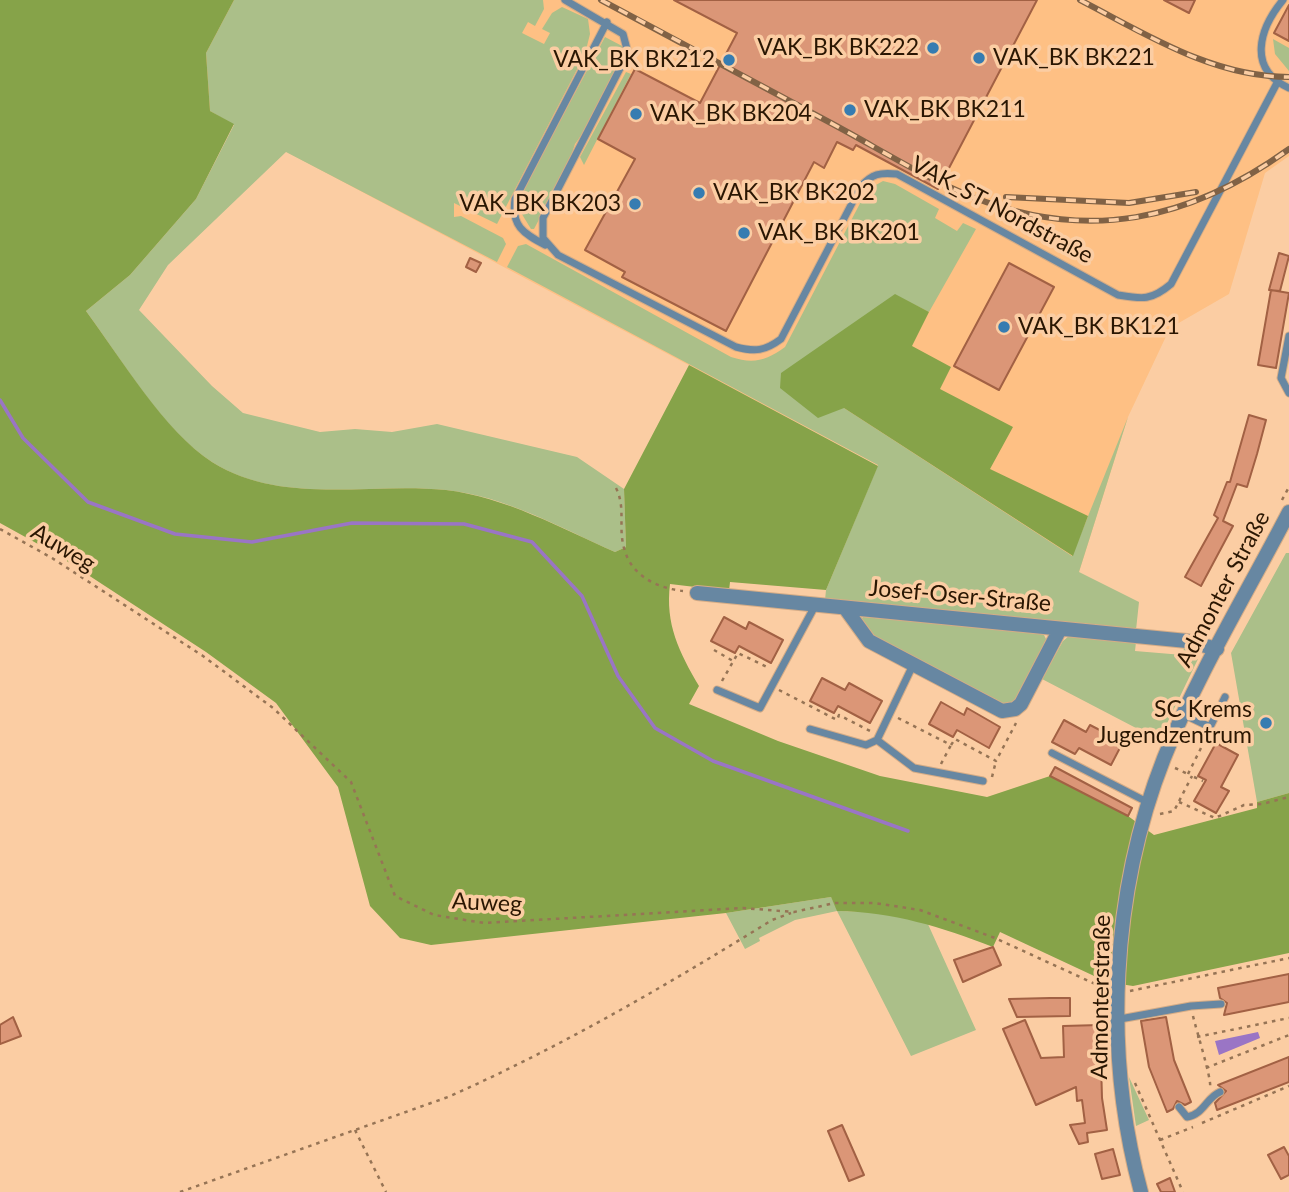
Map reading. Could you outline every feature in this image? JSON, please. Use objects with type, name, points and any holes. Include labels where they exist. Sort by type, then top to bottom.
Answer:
[{"type":"street","name":"Admonter Straße","points":[[1153,809],[1184,714],[1289,512]]},
{"type":"street","name":"Josef-Oser-Straße","points":[[697,593],[1187,641],[1217,649]]},
{"type":"street","points":[[845,608],[862,636],[995,708],[1015,709],[1021,704],[1060,629]]},
{"type":"street","name":"Admonterstraße","points":[[1141,1192],[1127,1127],[1120,1019],[1124,993],[1125,904],[1153,809]]},
{"type":"lane","points":[[549,247],[541,229],[543,218],[628,53],[623,34],[607,22],[565,0]]},
{"type":"lane","points":[[1278,1],[1263,30],[1260,45],[1263,60],[1277,83],[1289,88]]},
{"type":"lane","points":[[549,247],[522,232],[516,224],[514,199],[607,22]]},
{"type":"lane","name":"VAK_ST Nordstraße","points":[[549,247],[736,347],[753,352],[768,349],[781,339],[861,186],[869,177],[882,172],[897,174],[1118,295],[1140,299],[1158,296],[1171,284],[1277,83]]},
{"type":"lane","points":[[1289,336],[1281,377],[1289,393]]},
{"type":"lane","points":[[717,690],[760,708],[816,604]]},
{"type":"lane","points":[[810,729],[866,745],[878,738],[913,665]]},
{"type":"lane","points":[[1184,714],[1210,727],[1225,697]]},
{"type":"lane","points":[[878,738],[914,768],[983,781]]},
{"type":"lane","points":[[1052,753],[1153,809]]},
{"type":"lane","points":[[1120,1019],[1191,1006],[1221,1004]]},
{"type":"lane","points":[[1179,1107],[1187,1117],[1194,1116],[1213,1095],[1220,1092]]},
{"type":"path","points":[[616,488],[622,499],[624,548],[635,569],[654,585],[697,593]]},
{"type":"path","name":"Auweg","points":[[0,529],[52,558],[202,656],[273,708],[351,782],[396,896],[434,915],[484,923],[743,908],[794,912],[835,903],[874,903],[920,910],[995,938],[1124,993]]},
{"type":"path","points":[[714,650],[733,661]]},
{"type":"path","points":[[717,690],[738,653],[778,673]]},
{"type":"path","points":[[772,686],[837,720],[839,715],[878,738]]},
{"type":"path","points":[[996,761],[1017,722],[1015,709]]},
{"type":"path","points":[[889,713],[951,745]]},
{"type":"path","points":[[1188,774],[1210,727]]},
{"type":"path","points":[[936,772],[955,738],[996,761],[998,766],[991,779],[983,781]]},
{"type":"path","points":[[1172,766],[1203,781]]},
{"type":"path","points":[[1153,809],[1174,811],[1192,776]]},
{"type":"path","points":[[1178,802],[1215,818],[1237,807],[1289,797]]},
{"type":"path","points":[[180,1192],[355,1130],[490,1078],[639,1000],[772,920],[794,912]]},
{"type":"path","name":"Admonterstraße","points":[[1124,993],[1289,958]]},
{"type":"path","points":[[1191,1006],[1211,1084],[1206,1090]]},
{"type":"path","points":[[1198,1037],[1289,1018]]},
{"type":"path","points":[[1206,1068],[1289,1035]]},
{"type":"path","points":[[1133,1077],[1183,1192]]},
{"type":"path","points":[[1160,1139],[1289,1086]]},
{"type":"path","points":[[355,1130],[386,1192]]},
{"type":"shaded area","points":[[0,0],[1289,0],[1289,156],[1265,173],[1229,294],[1170,328],[1128,417],[1079,572]]},
{"type":"shaded area","points":[[1258,1032],[1260,1038],[1219,1055],[1215,1041]]},
{"type":"green space","points":[[0,0],[234,0],[206,53],[210,111],[234,124],[196,199],[130,275],[86,311],[160,413],[194,449],[239,476],[268,484],[326,490],[446,490],[490,499],[615,552],[626,547],[624,489],[689,365],[878,466],[826,590],[730,582],[729,591],[670,584],[670,612],[675,637],[699,686],[689,704],[778,741],[880,776],[987,797],[1050,776],[1128,816],[1154,835],[1257,808],[1257,802],[1289,793],[1289,953],[1133,986],[1107,982],[1000,932],[993,947],[917,922],[878,914],[837,911],[831,897],[726,913],[431,945],[400,938],[370,906],[338,787],[276,703],[206,652],[56,554],[0,523]]},
{"type":"green space","points":[[234,0],[543,0],[544,9],[535,26],[528,22],[522,33],[544,44],[550,33],[542,29],[552,13],[562,7],[588,19],[590,34],[585,54],[497,224],[454,203],[454,217],[461,216],[503,238],[506,244],[497,262],[286,152],[168,265],[139,310],[212,386],[243,413],[320,432],[355,429],[392,432],[437,424],[577,457],[624,489],[626,547],[615,552],[532,514],[468,493],[416,488],[296,488],[239,476],[194,449],[160,413],[128,371],[86,311],[130,275],[196,199],[234,125],[210,111],[206,53]]},
{"type":"green space","points":[[605,37],[624,47],[624,54],[588,126],[575,144],[568,165],[534,229],[531,229],[520,211],[524,188]]},
{"type":"green space","points":[[1273,39],[1289,48],[1289,71],[1275,54]]},
{"type":"green space","points":[[626,72],[631,74],[584,165],[580,157]]},
{"type":"green space","points":[[883,181],[895,184],[939,209],[935,218],[957,231],[963,223],[976,229],[929,312],[895,295],[844,408],[1072,556],[1128,417],[1079,572],[1139,602],[1136,630],[825,600],[826,590],[878,465],[507,267],[518,246],[526,244],[731,357],[759,360],[785,347],[867,190]]},
{"type":"green space","points":[[895,294],[929,312],[912,346],[951,367],[940,389],[1013,427],[990,469],[1088,516],[1073,556],[844,408],[818,418],[780,388],[781,373]]},
{"type":"green space","name":"SC Krems Jugendzentrum","points":[[1286,553],[1289,553],[1289,793],[1257,802],[1231,653]]},
{"type":"green space","points":[[863,617],[1043,633],[1047,641],[1014,703],[1003,705],[871,638],[861,619]]},
{"type":"green space","points":[[1069,636],[1136,642],[1135,651],[1183,655],[1184,647],[1194,650],[1198,659],[1159,740],[1042,679],[1063,641]]},
{"type":"green space","points":[[831,897],[838,911],[874,912],[927,922],[976,1030],[911,1056],[837,911],[795,920],[759,938],[760,941],[745,949],[726,913]]},
{"type":"green space","points":[[1129,1077],[1149,1120],[1136,1126]]},
{"type":"building","points":[[674,0],[1037,0],[938,189],[856,145],[853,150],[837,142],[824,168],[814,162],[726,331],[622,277],[625,272],[585,250],[635,159],[598,139],[635,69],[700,103],[737,33]]},
{"type":"building","points":[[1164,0],[1195,0],[1189,13]]},
{"type":"building","points":[[1289,5],[1289,41],[1274,33]]},
{"type":"building","points":[[1279,253],[1289,256],[1280,291],[1269,290]]},
{"type":"building","points":[[470,258],[481,263],[476,272],[466,267]]},
{"type":"building","name":"VAK_BK BK121","points":[[1009,263],[1054,287],[999,390],[954,366]]},
{"type":"building","points":[[1271,290],[1289,293],[1276,368],[1258,365]]},
{"type":"building","points":[[1249,415],[1266,420],[1257,454],[1247,487],[1237,484],[1223,521],[1233,526],[1201,586],[1185,577],[1218,518],[1214,515],[1227,482],[1230,482]]},
{"type":"building","points":[[724,617],[746,629],[749,622],[783,640],[771,663],[739,646],[735,653],[711,641]]},
{"type":"building","points":[[822,678],[845,690],[849,683],[882,701],[870,723],[838,706],[834,713],[810,701]]},
{"type":"building","points":[[941,702],[964,715],[967,708],[1000,727],[989,748],[957,730],[953,737],[929,724]]},
{"type":"building","points":[[1064,720],[1086,732],[1090,725],[1123,742],[1111,765],[1079,748],[1075,754],[1052,742]]},
{"type":"building","points":[[1216,743],[1238,755],[1221,787],[1229,791],[1216,813],[1194,801],[1206,780],[1198,776]]},
{"type":"building","points":[[1055,767],[1132,808],[1128,816],[1050,776]]},
{"type":"building","points":[[993,947],[1001,965],[963,982],[954,960]]},
{"type":"building","points":[[1289,974],[1289,1002],[1224,1015],[1227,1003],[1220,998],[1218,988]]},
{"type":"building","points":[[1070,998],[1070,1016],[1017,1017],[1009,999]]},
{"type":"building","points":[[13,1017],[21,1036],[0,1044],[0,1025]]},
{"type":"building","points":[[1166,1017],[1174,1060],[1191,1102],[1185,1105],[1177,1101],[1173,1109],[1167,1112],[1149,1067],[1141,1021]]},
{"type":"building","points":[[1025,1020],[1041,1058],[1064,1057],[1063,1026],[1100,1025],[1102,1098],[1107,1130],[1087,1133],[1088,1142],[1079,1144],[1070,1125],[1085,1123],[1082,1100],[1077,1101],[1076,1087],[1036,1105],[1003,1029]]},
{"type":"building","points":[[1289,1057],[1289,1082],[1217,1110],[1215,1103],[1226,1091],[1218,1085]]},
{"type":"building","points":[[842,1125],[864,1175],[849,1181],[828,1131]]},
{"type":"building","points":[[1284,1147],[1289,1156],[1289,1175],[1281,1179],[1268,1155]]},
{"type":"building","points":[[1113,1149],[1120,1175],[1102,1179],[1095,1154]]},
{"type":"building","points":[[1170,1178],[1175,1192],[1161,1192],[1157,1184]]},
{"type":"waterway","points":[[0,400],[23,438],[88,502],[175,534],[252,542],[352,523],[464,524],[532,542],[582,596],[618,676],[655,728],[713,761],[908,831]]},
{"type":"railway","points":[[601,0],[934,180],[970,196],[1013,210],[1055,219],[1096,221],[1136,217],[1175,208],[1213,193],[1251,174],[1289,149]]},
{"type":"railway","points":[[1080,0],[1206,62],[1233,70],[1289,77]]},
{"type":"railway","points":[[1006,197],[1129,203],[1196,192]]},
{"type":"place","name":"VAK_BK BK222","points":[[933,48]]},
{"type":"place","name":"VAK_BK BK221","points":[[979,58]]},
{"type":"place","name":"VAK_BK BK212","points":[[729,60]]},
{"type":"place","name":"VAK_BK BK211","points":[[850,110]]},
{"type":"place","name":"VAK_BK BK204","points":[[636,114]]},
{"type":"place","name":"VAK_BK BK202","points":[[699,193]]},
{"type":"place","name":"VAK_BK BK203","points":[[635,204]]},
{"type":"place","name":"VAK_BK BK201","points":[[744,233]]},
{"type":"place","name":"VAK_BK BK121","points":[[1004,327]]},
{"type":"place","name":"SC Krems Jugendzentrum","points":[[1266,723]]}]
